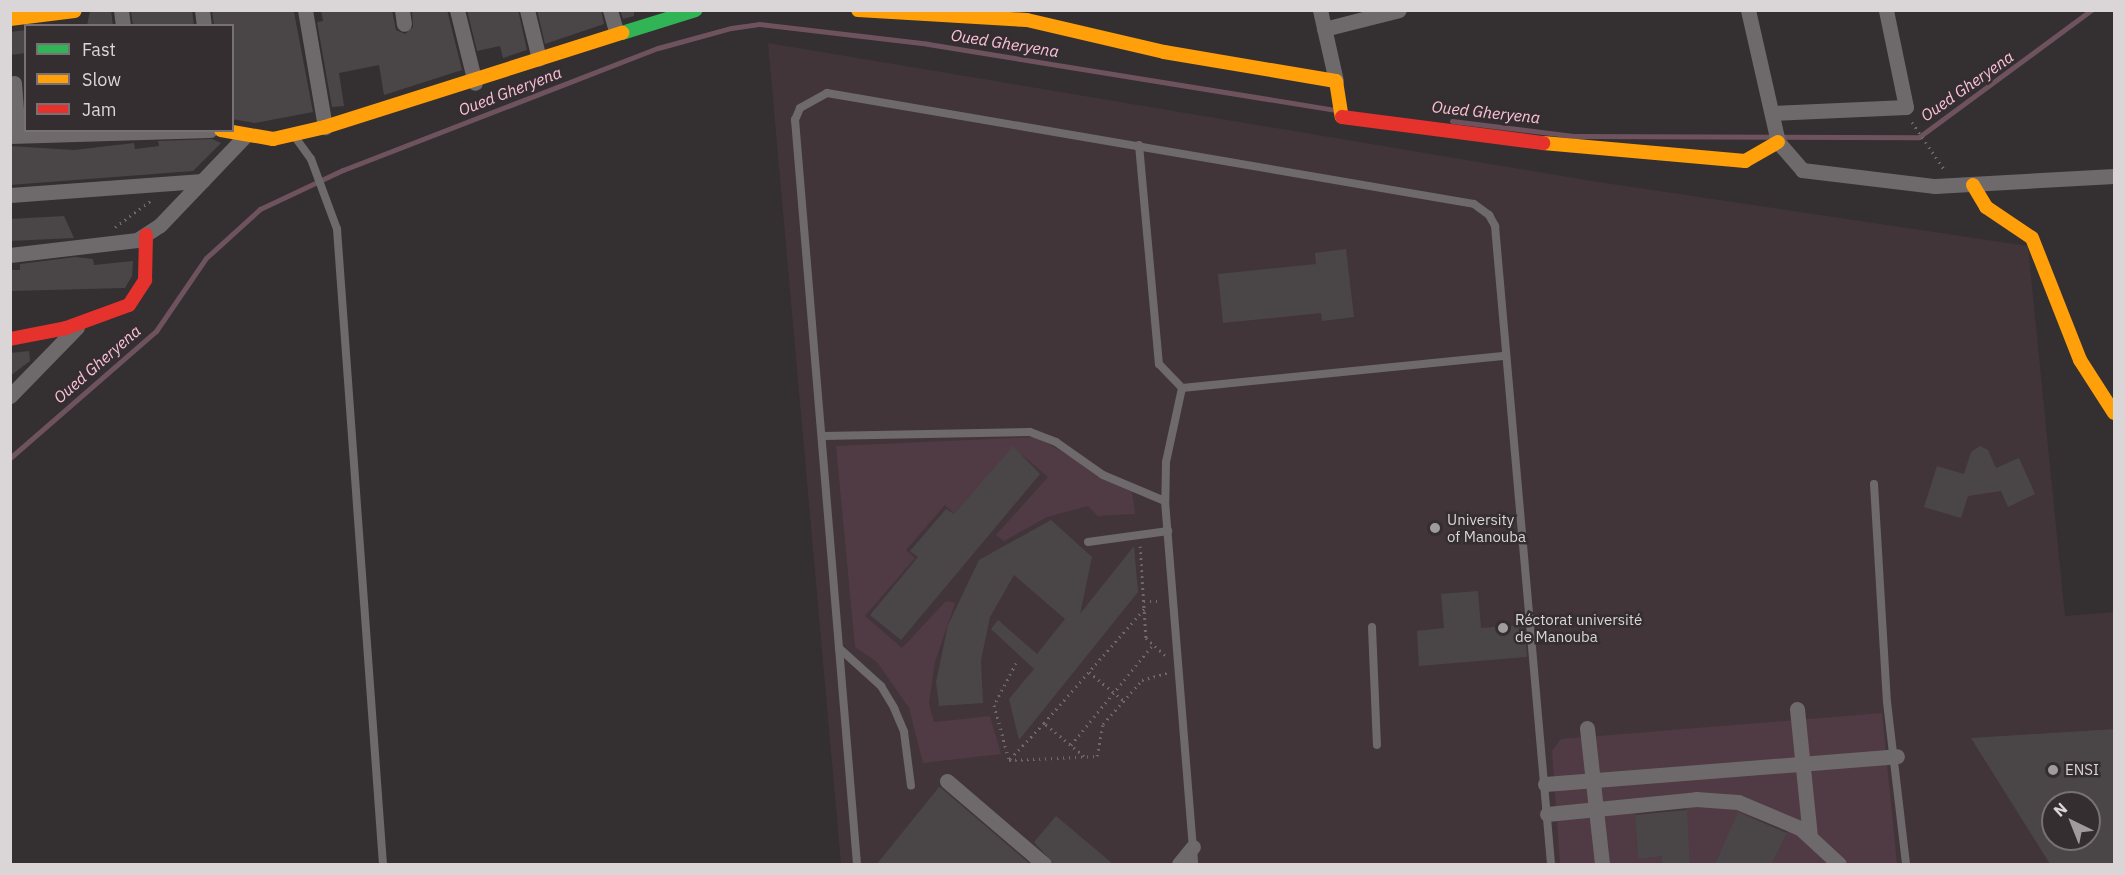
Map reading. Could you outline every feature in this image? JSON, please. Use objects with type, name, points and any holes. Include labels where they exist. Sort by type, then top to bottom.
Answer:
[{"type":"street","points":[[305,10],[325,127]]},
{"type":"street","points":[[457,10],[475,83]]},
{"type":"street","points":[[527,10],[539,59]]},
{"type":"street","points":[[610,10],[616,31]]},
{"type":"street","points":[[229,132],[273,139],[325,127],[475,83],[616,31],[680,12],[696,10]]},
{"type":"street","points":[[858,10],[1043,17],[1164,52],[1336,81]]},
{"type":"street","points":[[1320,10],[1336,81],[1340,111],[1636,155],[1745,161],[1778,142]]},
{"type":"street","points":[[1324,29],[1399,10]]},
{"type":"street","points":[[1748,10],[1778,142],[1788,160],[1816,175],[1965,185],[2115,176]]},
{"type":"street","points":[[1773,120],[1906,107],[1886,10]]},
{"type":"street","points":[[10,20],[75,11]]},
{"type":"street","points":[[17,83],[14,135],[136,132]]},
{"type":"street","points":[[10,255],[126,244],[146,235],[202,181],[244,136]]},
{"type":"street","points":[[10,195],[202,181]]},
{"type":"street","points":[[1965,185],[1986,207],[2032,238],[2080,360],[2115,413]]},
{"type":"street","points":[[10,339],[111,315],[140,294],[146,280],[146,235]]},
{"type":"street","points":[[10,396],[84,321]]},
{"type":"street","points":[[1797,709],[1805,761],[1810,836]]},
{"type":"street","points":[[1587,728],[1595,780],[1602,864]]},
{"type":"street","points":[[1545,784],[1805,761],[1897,756]]},
{"type":"street","points":[[947,781],[1044,864]]},
{"type":"street","points":[[1547,814],[1696,799],[1738,802],[1810,836],[1839,864]]},
{"type":"street","points":[[1179,864],[1193,847]]},
{"type":"lane","points":[[858,864],[795,120],[800,108],[827,93],[844,94],[1474,204],[1495,226],[1551,864]]},
{"type":"lane","points":[[293,134],[311,159],[337,229],[342,272],[383,864]]},
{"type":"lane","points":[[1139,145],[1159,364],[1182,388]]},
{"type":"lane","points":[[1182,388],[1505,356]]},
{"type":"lane","points":[[1182,388],[1166,462],[1165,501],[1194,864]]},
{"type":"lane","points":[[823,436],[1030,432],[1056,442],[1103,476],[1165,501]]},
{"type":"lane","points":[[1874,484],[1887,702],[1897,756],[1906,864]]},
{"type":"lane","points":[[1088,542],[1168,531]]},
{"type":"lane","points":[[1372,627],[1377,745]]},
{"type":"lane","points":[[839,648],[881,686],[894,708],[904,732],[911,786]]},
{"type":"path","points":[[1908,114],[1927,150],[1965,185]]},
{"type":"path","points":[[112,228],[151,202],[162,184]]},
{"type":"path","points":[[1009,760],[1097,756],[1103,724],[1143,680],[1168,672],[1168,658],[1152,647],[1144,609],[1139,535]]},
{"type":"path","points":[[1009,760],[1144,609]]},
{"type":"path","points":[[1071,745],[1152,647]]},
{"type":"path","points":[[1009,760],[994,705],[1011,681],[1008,678],[1016,663]]},
{"type":"path","points":[[1089,672],[1124,701]]},
{"type":"path","points":[[1044,723],[1086,757]]},
{"type":"shaded area","name":"University of Manouba","points":[[768,43],[1592,181],[2028,246],[2065,616],[2114,612],[2114,864],[841,864]]},
{"type":"shaded area","points":[[1036,437],[1132,491],[1135,514],[1098,516],[1088,506],[1047,517],[1004,541],[996,535],[1048,477],[1013,447],[954,514],[945,505],[906,550],[915,558],[865,616],[902,648],[946,601],[955,603],[935,662],[929,704],[934,722],[990,716],[1001,754],[923,763],[909,708],[877,662],[855,647],[836,446]]},
{"type":"shaded area","points":[[1882,713],[1897,864],[1772,864],[1788,830],[1740,813],[1716,864],[1690,864],[1686,807],[1635,814],[1638,858],[1662,856],[1662,864],[1560,864],[1552,751],[1561,739]]},
{"type":"building","points":[[90,10],[111,10],[113,24],[87,24]]},
{"type":"building","points":[[192,10],[194,24],[133,24],[131,11]]},
{"type":"building","points":[[212,10],[294,12],[313,112],[255,123],[234,119],[234,24],[214,24]]},
{"type":"building","points":[[321,10],[392,10],[396,30],[405,34],[413,27],[412,10],[447,10],[462,70],[384,95],[379,65],[339,73],[344,106],[332,107],[317,22],[323,21]]},
{"type":"building","points":[[467,10],[518,10],[527,50],[503,58],[500,46],[477,51]]},
{"type":"building","points":[[537,10],[601,10],[604,24],[545,44]]},
{"type":"building","points":[[620,10],[634,10],[634,16],[623,19]]},
{"type":"building","points":[[24,30],[24,53],[10,55],[10,32]]},
{"type":"building","points":[[212,139],[221,143],[193,171],[10,185],[10,146],[74,150],[134,143],[135,149],[159,146],[158,141]]},
{"type":"building","points":[[64,216],[74,238],[10,241],[10,219]]},
{"type":"building","points":[[1346,249],[1354,317],[1322,321],[1321,313],[1223,323],[1218,274],[1316,264],[1315,253]]},
{"type":"building","points":[[75,257],[93,259],[94,265],[133,261],[132,276],[125,288],[10,291],[10,270],[20,270],[20,264]]},
{"type":"building","points":[[29,351],[30,361],[10,376],[10,353]]},
{"type":"building","points":[[1013,446],[1040,474],[901,640],[870,615],[918,557],[910,551],[946,509],[954,514]]},
{"type":"building","points":[[1980,446],[1988,450],[1996,468],[2019,458],[2035,494],[2008,507],[2001,491],[1968,496],[1961,518],[1924,507],[1937,466],[1964,474],[1971,452]]},
{"type":"building","points":[[1051,520],[1092,557],[1080,614],[1134,546],[1138,592],[1019,740],[1009,699],[1034,669],[991,629],[998,620],[1037,654],[1065,619],[1014,575],[990,617],[981,660],[983,703],[939,706],[936,682],[948,625],[979,560]]},
{"type":"building","name":"Réctorat université de Manouba","points":[[1478,591],[1481,628],[1524,625],[1527,657],[1419,666],[1417,631],[1444,628],[1441,594]]},
{"type":"building","name":"ENSI","points":[[2115,729],[2115,864],[2050,864],[2042,851],[2101,851],[2101,791],[2041,791],[2041,850],[1971,738]]},
{"type":"building","points":[[939,787],[941,788],[1030,864],[877,864]]},
{"type":"building","points":[[1687,810],[1690,864],[1662,864],[1662,856],[1638,859],[1635,815]]},
{"type":"building","points":[[1738,812],[1787,833],[1772,864],[1715,864]]},
{"type":"building","points":[[1056,816],[1113,864],[1054,864],[1034,842]]},
{"type":"waterway","name":"Oued Gheryena","points":[[1452,121],[1575,136],[1919,137],[2091,10]]},
{"type":"waterway","name":"Oued Gheryena","points":[[10,458],[156,331],[206,258],[260,209],[343,170],[658,48],[731,28],[759,24],[928,44],[1335,110]]},
{"type":"traffic: fast","points":[[622,33],[696,10]]},
{"type":"traffic: slow","points":[[858,10],[1027,20],[1164,52],[1336,81],[1342,117]]},
{"type":"traffic: slow","points":[[10,19],[75,11]]},
{"type":"traffic: slow","points":[[233,132],[273,139],[325,127],[622,33]]},
{"type":"traffic: slow","points":[[1543,143],[1745,161],[1778,142]]},
{"type":"traffic: slow","points":[[1973,185],[1986,207],[2032,238],[2080,360],[2114,413]]},
{"type":"traffic: jam","points":[[1342,117],[1543,143]]},
{"type":"traffic: jam","points":[[10,339],[66,328],[129,305],[145,280],[146,235]]},
{"type":"place","name":"University of Manouba","points":[[1435,528]]},
{"type":"place","name":"Réctorat université de Manouba","points":[[1503,628]]},
{"type":"place","name":"ENSI","points":[[2053,770]]}]
